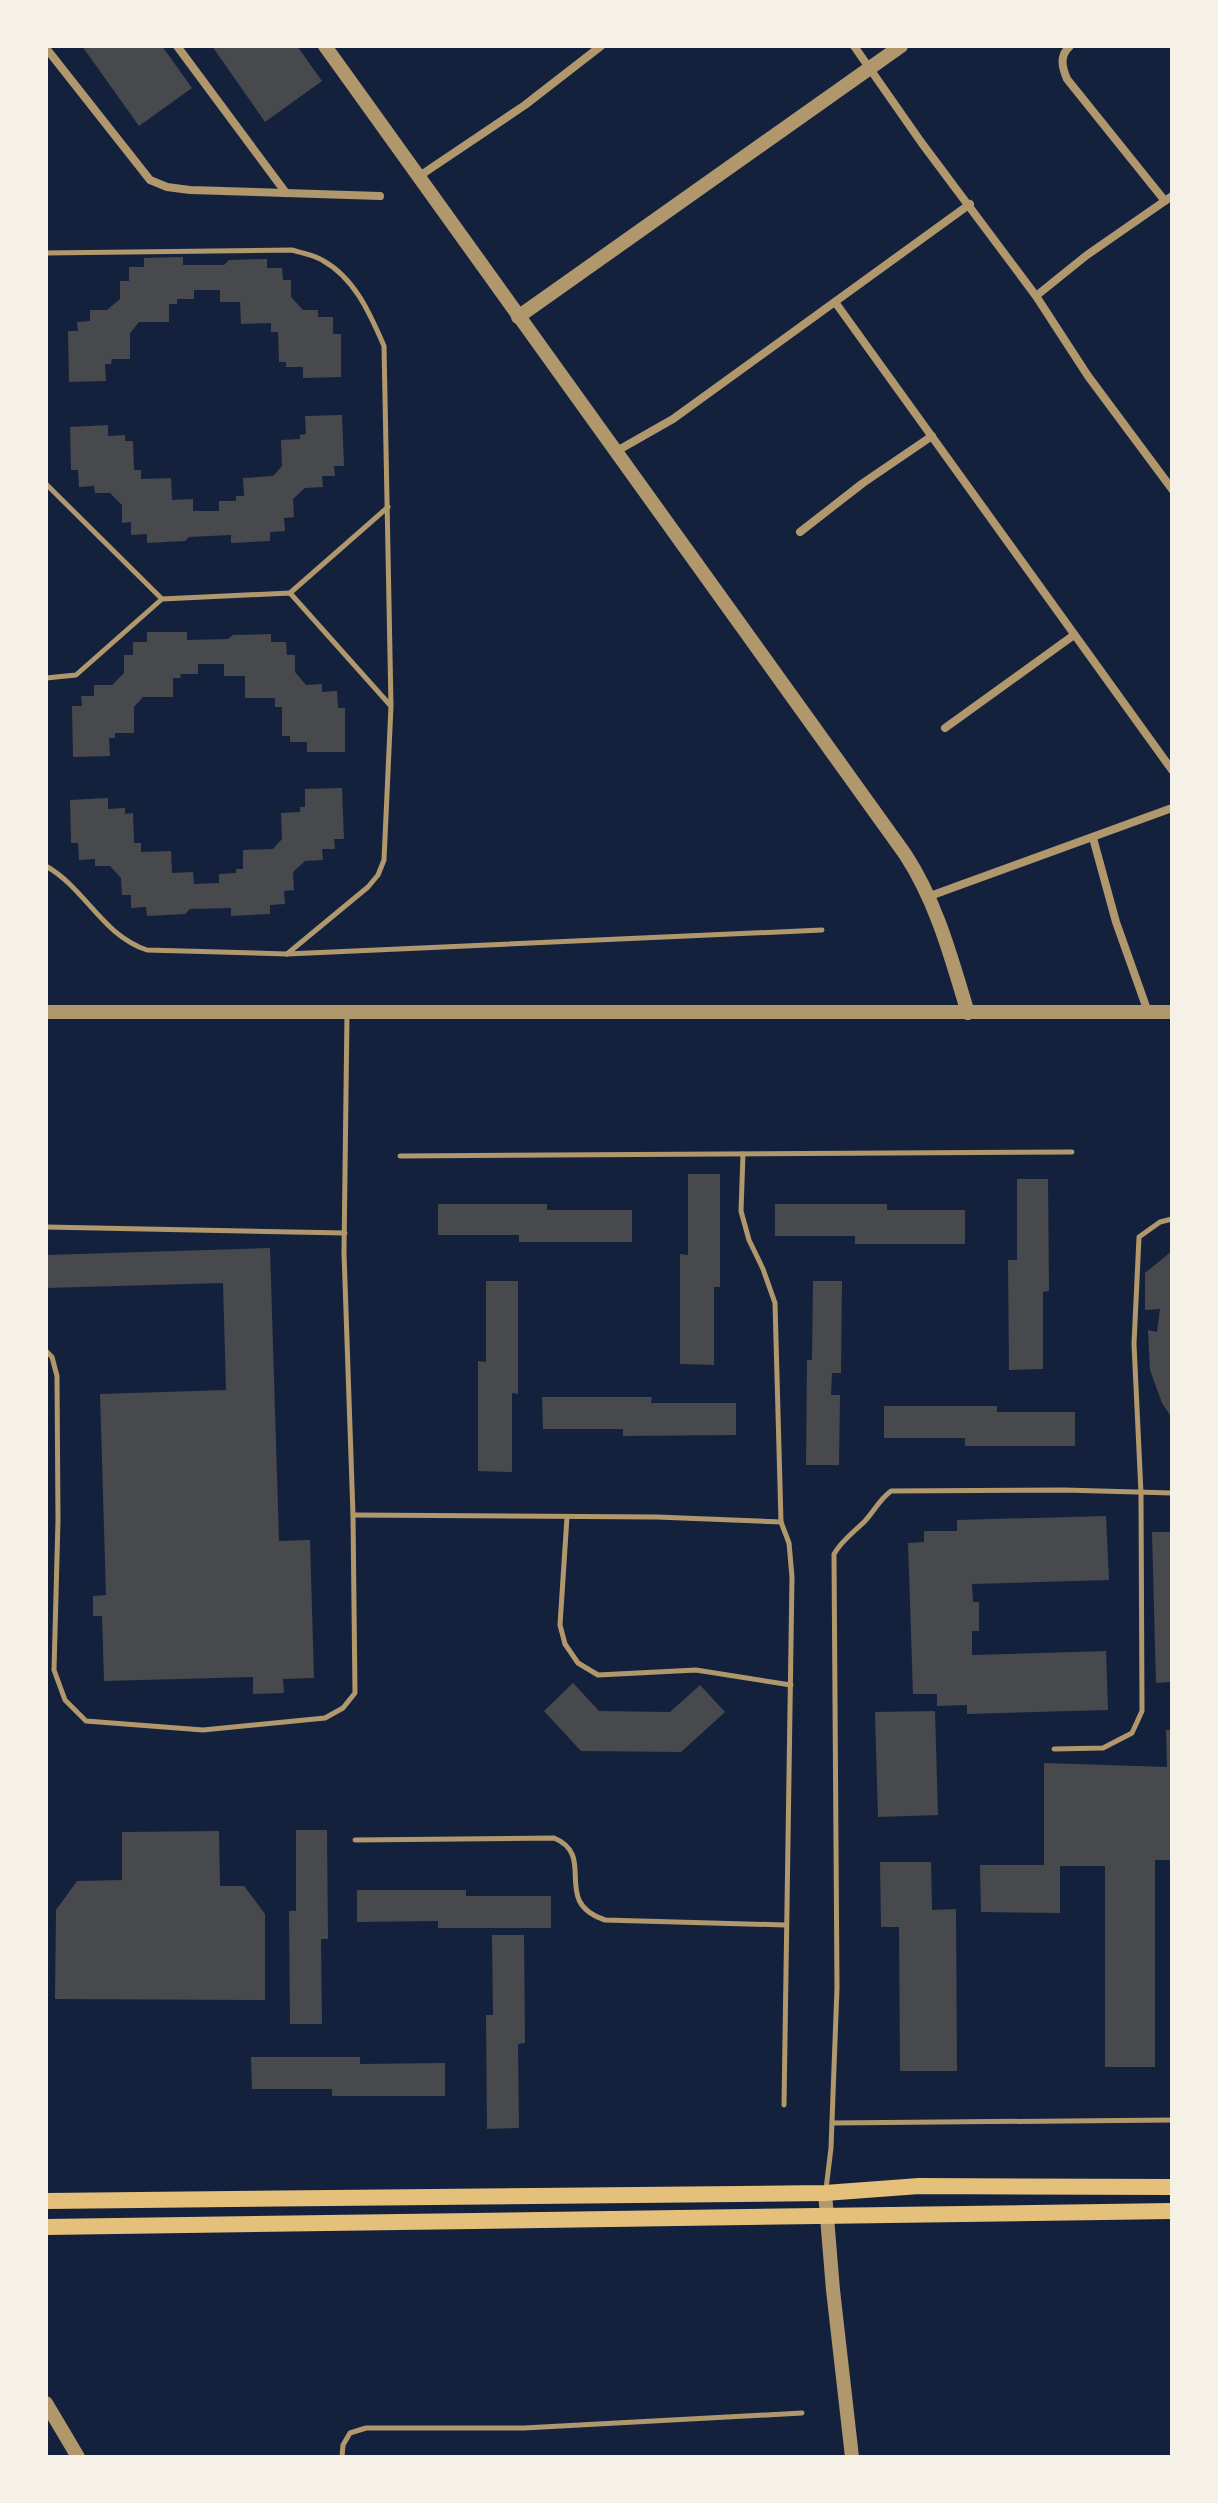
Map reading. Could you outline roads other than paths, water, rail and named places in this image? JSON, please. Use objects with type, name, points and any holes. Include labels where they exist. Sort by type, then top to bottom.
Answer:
[{"type":"main road","points":[[46,2201],[825,2193],[919,2186],[1172,2187]]},
{"type":"main road","points":[[46,2227],[1172,2211]]},
{"type":"street","points":[[177,46],[286,193]]},
{"type":"street","points":[[325,46],[905,854],[939,917],[968,1013]]},
{"type":"street","points":[[418,177],[525,105],[601,46]]},
{"type":"street","points":[[854,46],[1172,489]]},
{"type":"street","points":[[518,317],[901,46]]},
{"type":"street","points":[[1036,296],[1087,255],[1169,199],[1067,79],[1061,65],[1070,46]]},
{"type":"street","points":[[46,48],[150,180],[167,187],[190,190],[380,196]]},
{"type":"street","points":[[615,452],[673,419],[970,204]]},
{"type":"street","points":[[835,302],[1172,770]]},
{"type":"street","points":[[800,532],[932,436]]},
{"type":"street","points":[[945,728],[1074,635]]},
{"type":"street","points":[[930,896],[1172,808]]},
{"type":"street","points":[[1093,838],[1116,922],[1148,1012]]},
{"type":"street","points":[[46,1012],[1172,1012]]},
{"type":"street","points":[[825,2193],[852,2457]]},
{"type":"street","points":[[46,2403],[53,2426],[78,2457]]},
{"type":"lane","points":[[46,253],[292,250],[323,260],[347,281],[367,307],[384,346],[391,706],[384,860],[378,875],[368,887],[287,954]]},
{"type":"lane","points":[[46,484],[162,599]]},
{"type":"lane","points":[[46,678],[76,675],[162,599],[290,593],[388,507]]},
{"type":"lane","points":[[290,593],[391,706]]},
{"type":"lane","points":[[46,866],[61,875],[129,944],[147,950],[287,954],[822,930]]},
{"type":"lane","points":[[46,1351],[52,1357],[57,1376],[58,1520],[54,1670],[65,1700],[86,1721],[203,1730],[325,1718],[343,1708],[355,1693],[345,1233],[347,1010]]},
{"type":"lane","points":[[400,1156],[1072,1152]]},
{"type":"lane","points":[[743,1154],[741,1211],[749,1240],[775,1303],[781,1522],[789,1543],[792,1577],[784,2105]]},
{"type":"lane","points":[[1054,1749],[1103,1748],[1132,1733],[1142,1711],[1141,1493],[1134,1344],[1139,1237],[1160,1222],[1172,1219]]},
{"type":"lane","points":[[46,1227],[345,1233]]},
{"type":"lane","points":[[825,2193],[832,2123],[837,1988],[834,1554],[840,1543],[871,1514],[878,1501],[891,1491],[1172,1493]]},
{"type":"lane","points":[[353,1515],[781,1522]]},
{"type":"lane","points":[[567,1517],[560,1625],[565,1644],[578,1663],[598,1675],[696,1670],[791,1685]]},
{"type":"lane","points":[[355,1840],[554,1838],[566,1843],[574,1855],[580,1906],[589,1915],[605,1920],[785,1925]]},
{"type":"lane","points":[[832,2123],[1172,2120]]},
{"type":"lane","points":[[342,2457],[343,2445],[350,2433],[366,2428],[524,2428],[802,2413]]}]
